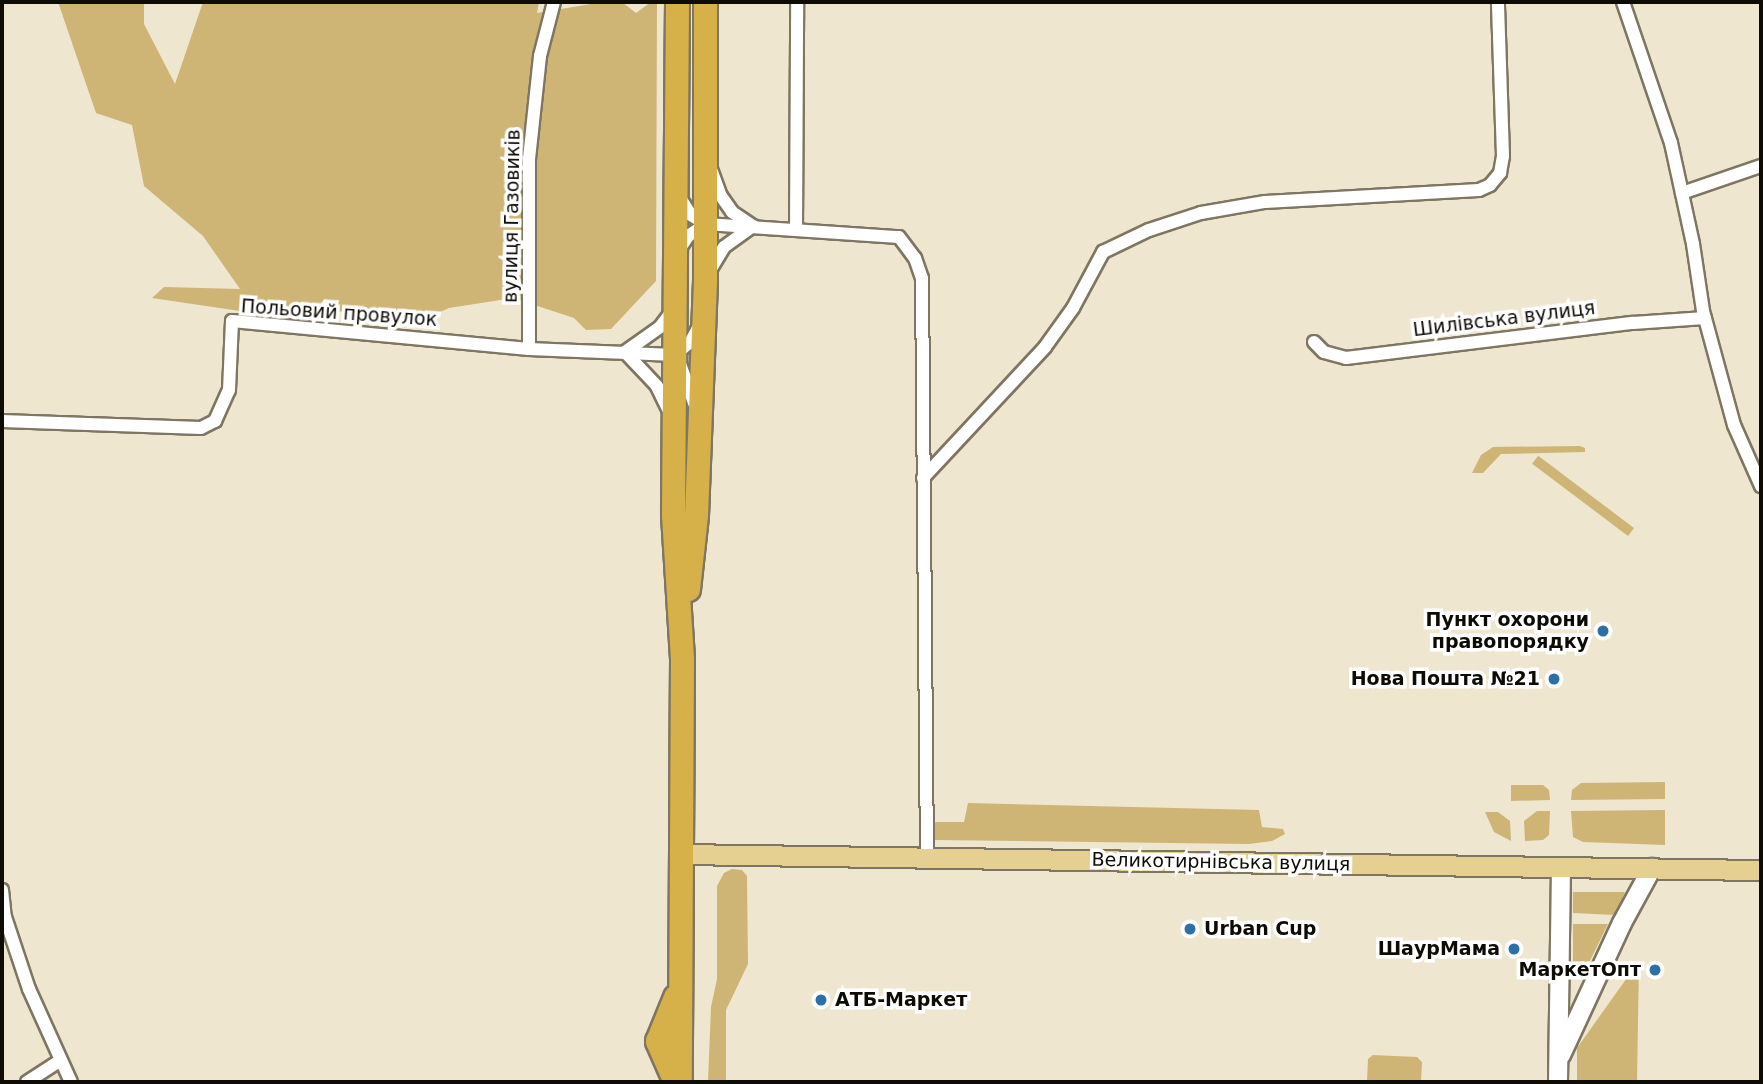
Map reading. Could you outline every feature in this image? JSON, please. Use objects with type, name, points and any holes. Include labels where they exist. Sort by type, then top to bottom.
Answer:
[{"type":"highway","points":[[677,2],[678,195],[673,515],[681,659],[680,970],[675,997],[657,1041],[677,1082]]},
{"type":"highway","points":[[681,659],[696,516],[705,279],[705,2]]},
{"type":"main road","name":"Великотирнівська вулиця","points":[[680,854],[1761,870]]},
{"type":"main road","points":[[1558,1082],[1561,867]]},
{"type":"main road","points":[[1558,1062],[1622,923],[1652,868]]},
{"type":"street","name":"вулиця Газовиків","points":[[529,349],[529,159],[540,56],[554,2]]},
{"type":"street","points":[[796,229],[797,2]]},
{"type":"street","points":[[923,478],[1045,347],[1073,308],[1104,252],[1149,230],[1201,213],[1265,202],[1479,190],[1490,185],[1500,173],[1503,156],[1497,2]]},
{"type":"street","points":[[1623,2],[1671,143],[1705,318],[1734,425],[1761,486]]},
{"type":"street","points":[[706,152],[721,196],[732,212],[753,226]]},
{"type":"street","points":[[1682,193],[1761,166]]},
{"type":"street","points":[[678,195],[691,215],[706,224],[900,237],[915,258],[922,278],[927,858]]},
{"type":"street","points":[[677,252],[688,236],[706,224]]},
{"type":"street","points":[[705,279],[724,247],[753,226]]},
{"type":"street","points":[[674,424],[657,386],[625,352],[660,327],[676,301]]},
{"type":"street","points":[[699,415],[685,373],[675,355],[691,341],[703,317]]},
{"type":"street","name":"Шилівська вулиця","points":[[1314,342],[1324,352],[1346,358],[1633,323],[1705,318]]},
{"type":"street","name":"Польовий провулок","points":[[2,421],[201,428],[215,421],[226,400],[232,321],[529,349],[675,355]]},
{"type":"street","points":[[2,890],[3,916],[29,989],[71,1082]]},
{"type":"street","points":[[27,1082],[61,1060]]},
{"type":"shaded area","points":[[58,2],[144,2],[144,24],[175,84],[203,2],[539,2],[537,13],[603,2],[622,2],[636,13],[651,2],[657,2],[656,281],[611,329],[586,330],[574,318],[513,298],[449,308],[431,316],[250,307],[240,311],[152,298],[164,287],[240,289],[203,236],[144,186],[132,125],[96,113]]},
{"type":"shaded area","points":[[1493,447],[1585,448],[1585,452],[1501,454],[1483,473],[1472,473],[1481,455]]},
{"type":"shaded area","points":[[1538,456],[1634,528],[1628,536],[1532,464]]},
{"type":"shaded area","points":[[1665,782],[1665,799],[1571,800],[1572,790],[1581,783]]},
{"type":"shaded area","points":[[1511,785],[1543,785],[1549,790],[1550,800],[1511,801]]},
{"type":"shaded area","points":[[968,803],[1259,810],[1262,827],[1283,829],[1285,834],[1272,841],[1249,844],[934,840],[934,822],[964,822]]},
{"type":"shaded area","points":[[1665,810],[1665,845],[1583,842],[1573,837],[1571,811]]},
{"type":"shaded area","points":[[1537,811],[1550,811],[1549,835],[1543,840],[1525,841],[1524,821]]},
{"type":"shaded area","points":[[1485,812],[1498,812],[1510,821],[1511,841],[1494,832]]},
{"type":"shaded area","points":[[732,869],[742,870],[747,876],[748,964],[726,1010],[726,1082],[708,1082],[711,1007],[717,979],[717,886],[724,873]]},
{"type":"shaded area","points":[[1573,892],[1625,892],[1615,915],[1573,913]]},
{"type":"shaded area","points":[[1573,924],[1608,924],[1583,975],[1573,974]]},
{"type":"shaded area","points":[[1639,961],[1637,1082],[1577,1082],[1577,1048]]},
{"type":"shaded area","points":[[1373,1055],[1417,1057],[1422,1062],[1421,1082],[1367,1082],[1368,1059]]},
{"type":"place","name":"Пункт охорони правопорядку","points":[[1603,631]]},
{"type":"place","name":"Нова Пошта №21","points":[[1554,679]]},
{"type":"place","name":"Urban Cup","points":[[1190,929]]},
{"type":"place","name":"ШаурМама","points":[[1514,949]]},
{"type":"place","name":"МаркетОпт","points":[[1655,970]]},
{"type":"place","name":"АТБ-Маркет","points":[[821,1000]]}]
